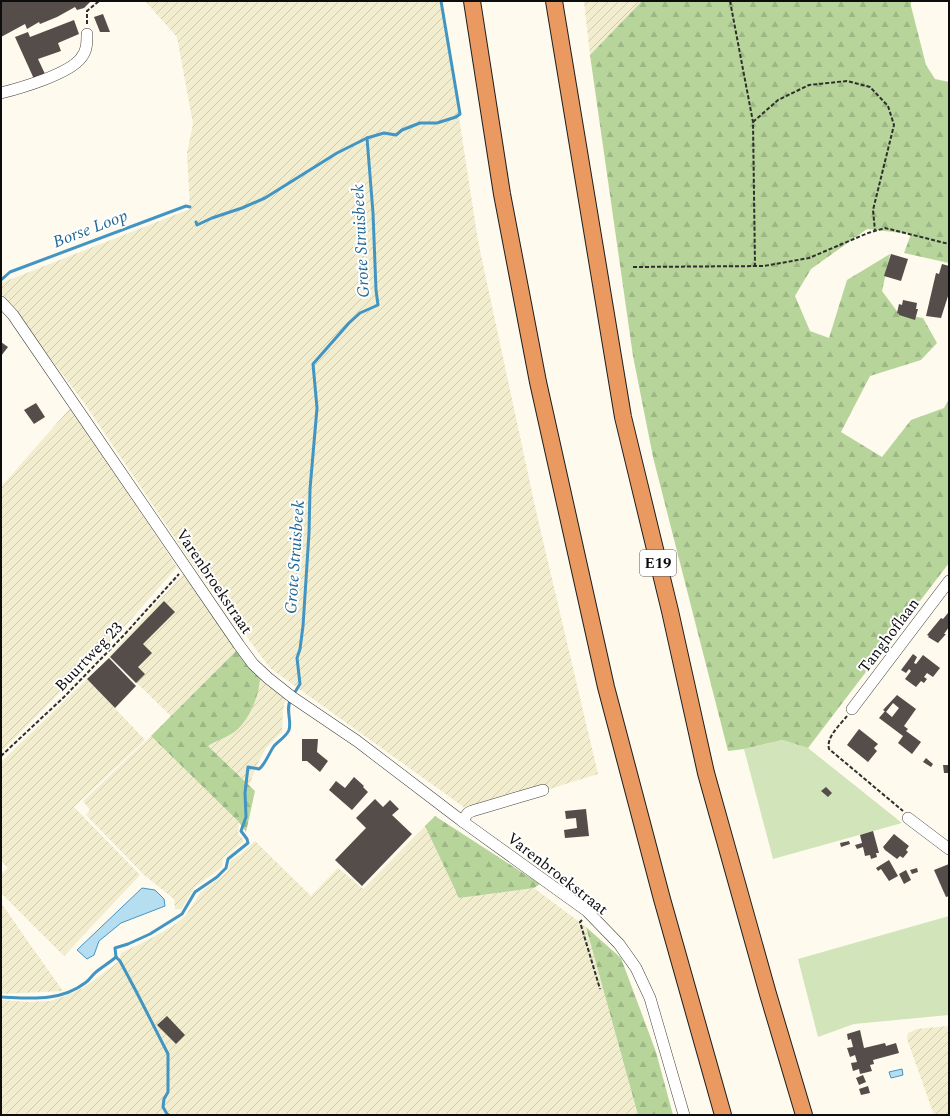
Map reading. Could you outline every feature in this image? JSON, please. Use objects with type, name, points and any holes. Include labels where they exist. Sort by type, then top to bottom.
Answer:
[{"type":"highway","points":[[472,1],[503,202],[538,382],[606,687],[662,899],[722,1115]]},
{"type":"highway","name":"E19","points":[[554,1],[572,119],[623,417],[670,611],[706,774],[804,1115]]},
{"type":"street","points":[[1,93],[53,76],[74,65],[81,58],[86,49],[87,34]]},
{"type":"street","name":"Varenbroekstraat","points":[[1,302],[13,315],[239,645],[254,664],[268,678],[292,697],[356,741],[462,821],[587,911],[619,944],[636,968],[650,998],[684,1115]]},
{"type":"street","name":"Tanghoflaan","points":[[852,709],[949,581]]},
{"type":"street","points":[[462,821],[468,813],[472,811],[543,790]]},
{"type":"street","points":[[908,818],[949,849]]},
{"type":"path","points":[[87,34],[87,11],[99,1]]},
{"type":"path","points":[[730,1],[753,122],[755,266]]},
{"type":"path","points":[[753,122],[778,100],[809,85],[847,81],[870,88],[888,106],[894,125],[873,210],[875,231]]},
{"type":"path","points":[[633,267],[764,266],[808,258],[885,228],[949,244]]},
{"type":"path","name":"Buurtweg 23","points":[[1,756],[64,697],[125,634],[186,566]]},
{"type":"path","points":[[852,709],[830,740],[828,745],[829,749],[909,815],[908,818]]},
{"type":"path","points":[[587,911],[580,922],[600,989]]},
{"type":"shaded area","points":[[145,1],[441,1],[478,241],[536,511],[598,774],[472,813],[270,668],[191,562],[85,404],[1,293],[1,283],[190,209],[187,153],[193,124],[177,37]]},
{"type":"shaded area","points":[[584,1],[642,1],[590,55]]},
{"type":"shaded area","points":[[71,407],[177,567],[126,625],[1,752],[1,487]]},
{"type":"shaded area","points":[[185,572],[237,650],[171,716],[109,656]]},
{"type":"shaded area","points":[[260,675],[286,697],[283,710],[282,732],[266,748],[249,785],[208,746],[237,730]]},
{"type":"shaded area","points":[[87,679],[145,740],[74,807],[140,875],[64,956],[1,893],[1,874],[8,868],[1,861],[1,762]]},
{"type":"shaded area","points":[[151,736],[239,821],[238,834],[243,839],[243,842],[223,858],[222,867],[195,887],[181,909],[175,909],[174,899],[144,875],[86,815],[90,810],[83,801]]},
{"type":"shaded area","points":[[425,826],[459,898],[534,888],[586,927],[638,1115],[1,1115],[1,1000],[27,1002],[50,1001],[83,988],[118,962],[121,953],[176,924],[186,915],[201,892],[227,872],[231,860],[241,854],[255,841],[311,896],[338,868],[363,889]]},
{"type":"shaded area","points":[[1,903],[48,970],[63,991],[1,994]]},
{"type":"shaded area","points":[[949,1026],[949,1115],[934,1115],[907,1039],[908,1033],[917,1029]]},
{"type":"green space","points":[[642,1],[911,1],[926,65],[935,79],[949,82],[949,263],[904,253],[911,234],[867,229],[811,269],[795,296],[810,331],[829,338],[847,280],[890,254],[882,291],[899,314],[923,318],[937,343],[921,360],[870,376],[841,432],[882,457],[911,420],[944,408],[949,399],[949,563],[808,748],[782,740],[744,749],[728,751],[653,457],[633,356],[590,55]]},
{"type":"green space","points":[[237,650],[260,675],[260,682],[254,704],[247,718],[238,729],[208,746],[255,791],[246,832],[238,821],[151,736]]},
{"type":"green space","points":[[782,740],[808,748],[902,823],[773,859],[744,749]]},
{"type":"green space","points":[[435,816],[540,884],[534,888],[459,898],[425,826]]},
{"type":"green space","points":[[949,916],[949,1015],[854,1024],[818,1037],[798,959]]},
{"type":"green space","points":[[586,927],[621,958],[656,1052],[673,1115],[638,1115]]},
{"type":"water","points":[[142,888],[155,890],[164,899],[165,906],[121,923],[99,941],[94,955],[87,959],[77,950]]},
{"type":"water","points":[[902,1069],[903,1075],[891,1078],[889,1072]]},
{"type":"building","points":[[1,1],[91,1],[84,8],[77,10],[75,7],[57,17],[40,24],[39,22],[27,29],[25,24],[1,37]]},
{"type":"building","points":[[103,14],[110,32],[100,32],[94,17]]},
{"type":"building","points":[[74,20],[79,34],[58,43],[61,51],[38,59],[45,74],[34,79],[15,37],[28,32],[30,37]]},
{"type":"building","points":[[891,254],[908,259],[901,281],[884,276]]},
{"type":"building","points":[[942,264],[949,266],[949,293],[941,318],[926,316],[936,273],[939,274]]},
{"type":"building","points":[[903,300],[917,303],[916,309],[918,309],[915,320],[897,313],[899,304],[902,305]]},
{"type":"building","points":[[1,342],[8,347],[1,356]]},
{"type":"building","points":[[36,403],[45,417],[34,424],[24,410]]},
{"type":"building","points":[[164,601],[175,612],[143,644],[152,653],[138,667],[145,674],[136,683],[110,657]]},
{"type":"building","points":[[948,613],[949,627],[944,634],[946,634],[938,643],[927,635],[941,618],[943,619]]},
{"type":"building","points":[[913,654],[917,657],[914,663],[916,664],[923,655],[940,668],[933,677],[927,673],[924,677],[927,679],[924,683],[921,681],[916,687],[905,679],[911,671],[909,669],[906,673],[901,670]]},
{"type":"building","points":[[109,658],[136,686],[115,708],[87,679]]},
{"type":"building","points":[[897,695],[916,709],[904,726],[908,729],[906,731],[921,742],[912,754],[898,743],[903,736],[879,718],[885,711],[883,710]],"holes":[[[893,703],[899,708],[892,717],[886,712]]]},
{"type":"building","points":[[859,729],[878,744],[874,748],[877,751],[868,762],[847,745]]},
{"type":"building","points":[[302,739],[318,739],[317,752],[328,761],[320,772],[307,761],[302,761]]},
{"type":"building","points":[[926,758],[933,764],[931,767],[923,762]]},
{"type":"building","points":[[943,765],[949,765],[949,773],[944,773]]},
{"type":"building","points":[[354,777],[368,792],[352,810],[329,790],[336,781],[345,788]]},
{"type":"building","points":[[826,787],[832,793],[828,797],[821,791]]},
{"type":"building","points":[[375,799],[383,807],[390,800],[399,809],[392,815],[412,834],[362,886],[335,860],[366,828],[356,818]]},
{"type":"building","points":[[586,809],[589,836],[565,838],[564,830],[577,828],[576,818],[566,819],[565,811]]},
{"type":"building","points":[[873,831],[879,853],[876,853],[877,857],[871,859],[870,855],[865,856],[863,847],[857,849],[855,845],[862,843],[860,835]]},
{"type":"building","points":[[894,834],[909,846],[906,850],[908,852],[903,858],[900,856],[897,859],[883,847]]},
{"type":"building","points":[[849,841],[850,844],[841,847],[840,843]]},
{"type":"building","points":[[889,860],[898,876],[889,881],[881,869],[878,871],[876,868]]},
{"type":"building","points":[[949,864],[949,896],[946,897],[934,870]]},
{"type":"building","points":[[917,868],[918,872],[912,874],[910,870]]},
{"type":"building","points":[[906,870],[911,880],[904,884],[899,874]]},
{"type":"building","points":[[167,1016],[185,1035],[176,1044],[157,1025]]},
{"type":"building","points":[[860,1030],[864,1048],[885,1043],[886,1046],[896,1043],[899,1053],[873,1060],[874,1064],[870,1065],[872,1071],[860,1074],[859,1069],[853,1071],[851,1063],[857,1062],[855,1055],[850,1057],[847,1048],[853,1047],[851,1039],[848,1040],[847,1034]]},
{"type":"building","points":[[863,1075],[866,1082],[859,1085],[856,1078]]},
{"type":"building","points":[[868,1086],[870,1093],[861,1095],[859,1089]]},
{"type":"waterway","name":"Grote Struisbeek","points":[[295,692],[300,684],[297,658],[300,649],[303,626],[309,533],[310,489],[317,408],[313,364],[349,323],[360,313],[378,305],[367,138],[384,133],[396,135],[402,130],[420,123],[437,123],[456,117],[460,114],[441,1]]},
{"type":"waterway","name":"Borse Loop","points":[[196,222],[197,225],[265,198],[337,153],[367,138]]},
{"type":"waterway","name":"Borse Loop","points":[[1,280],[10,272],[186,206],[190,207]]},
{"type":"waterway","name":"Grote Struisbeek","points":[[169,1115],[163,1107],[164,1099],[168,1092],[168,1054],[120,961],[116,957],[115,948],[150,934],[182,914],[195,892],[217,877],[226,868],[228,859],[248,843],[241,831],[246,817],[245,793],[248,767],[259,769],[265,762],[274,746],[288,732],[290,726],[289,703],[291,699]]},
{"type":"waterway","points":[[1,997],[44,998],[65,993],[87,982],[96,972],[116,957]]}]
